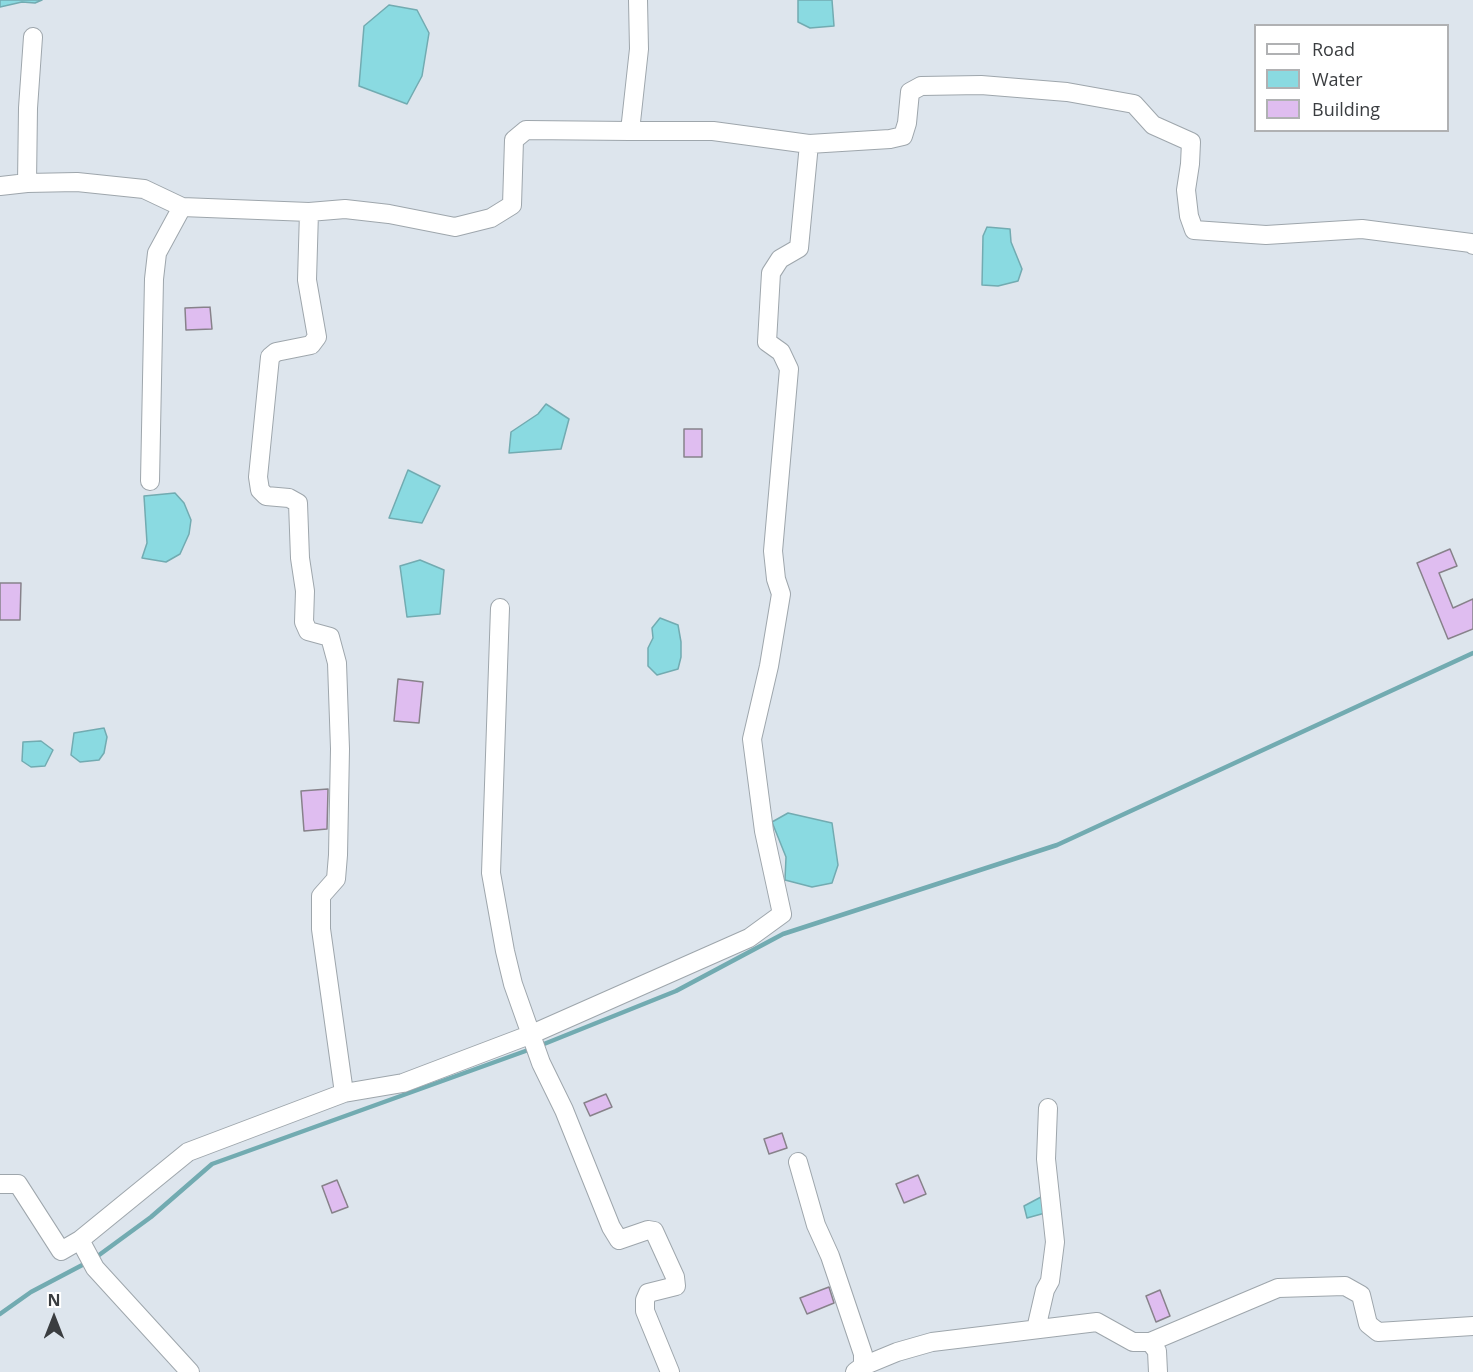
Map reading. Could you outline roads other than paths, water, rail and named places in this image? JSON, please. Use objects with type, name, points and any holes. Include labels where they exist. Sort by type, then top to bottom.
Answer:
[{"type":"street","points":[[630,131],[639,49],[638,0]]},
{"type":"street","points":[[27,183],[28,108],[33,37]]},
{"type":"street","points":[[0,186],[77,182],[144,189],[182,207],[309,212],[345,209],[390,214],[455,227],[491,218],[512,205],[514,140],[526,130],[713,131],[809,144],[890,139],[903,136],[907,123],[910,92],[921,86],[981,85],[1067,92],[1134,104],[1153,125],[1191,142],[1191,164],[1186,190],[1189,216],[1194,230],[1266,235],[1362,229],[1473,245]]},
{"type":"street","points":[[0,1184],[18,1184],[61,1251],[80,1240],[188,1152],[344,1093],[403,1083],[534,1043],[749,938],[782,914],[764,831],[752,739],[770,666],[781,594],[776,579],[773,552],[789,369],[781,352],[767,342],[771,273],[780,259],[800,248],[809,144]]},
{"type":"street","points":[[150,481],[156,261],[157,253],[182,207]]},
{"type":"street","points":[[309,212],[307,280],[317,337],[311,345],[276,352],[270,357],[258,477],[260,490],[266,496],[289,498],[297,502],[300,558],[305,591],[304,622],[308,631],[330,637],[337,663],[340,749],[338,855],[336,879],[321,896],[321,929],[344,1093]]},
{"type":"street","points":[[500,608],[491,873],[513,984],[534,1043],[619,1240],[648,1230],[654,1231],[675,1277],[676,1286],[648,1293],[645,1300],[645,1311],[670,1372]]},
{"type":"street","points":[[1036,1329],[1045,1290],[1050,1281],[1055,1242],[1046,1159],[1048,1108]]},
{"type":"street","points":[[798,1162],[816,1225],[830,1256],[863,1354],[859,1369]]},
{"type":"street","points":[[80,1240],[95,1268],[190,1372]]},
{"type":"street","points":[[859,1369],[897,1352],[932,1342],[1097,1322],[1133,1342],[1150,1342],[1278,1288],[1345,1286],[1361,1295],[1368,1324],[1378,1332],[1473,1326]]},
{"type":"street","points":[[1150,1342],[1156,1351],[1158,1372]]},
{"type":"water","points":[[0,0],[42,0],[35,3],[22,2],[0,7]]},
{"type":"water","points":[[798,0],[832,0],[834,26],[810,28],[798,22]]},
{"type":"water","points":[[389,5],[417,10],[429,33],[422,76],[407,104],[359,86],[364,26]]},
{"type":"water","points":[[987,227],[1010,229],[1011,242],[1022,269],[1018,281],[998,286],[982,285],[983,236]]},
{"type":"water","points":[[546,404],[569,419],[561,449],[509,453],[511,432],[538,414]]},
{"type":"water","points":[[408,470],[440,486],[422,523],[389,518]]},
{"type":"water","points":[[175,493],[184,503],[191,520],[189,534],[180,554],[166,562],[142,558],[147,543],[144,496]]},
{"type":"water","points":[[420,560],[444,570],[440,614],[407,617],[400,566]]},
{"type":"water","points":[[660,618],[678,625],[681,657],[678,669],[657,675],[648,666],[648,648],[653,638],[652,628]]},
{"type":"water","points":[[104,728],[107,737],[104,753],[99,760],[80,762],[71,755],[74,733]]},
{"type":"water","points":[[41,741],[53,750],[45,766],[31,767],[22,761],[23,742]]},
{"type":"water","points":[[788,813],[832,823],[838,865],[832,883],[812,887],[785,880],[786,857],[772,822]]},
{"type":"water","points":[[1041,1197],[1045,1213],[1027,1218],[1024,1206]]},
{"type":"waterway","points":[[539,1046],[676,991],[783,934],[1057,845],[1473,653]]},
{"type":"waterway","points":[[95,1258],[151,1217],[212,1164],[531,1049]]},
{"type":"waterway","points":[[0,1314],[31,1292],[88,1262]]}]
